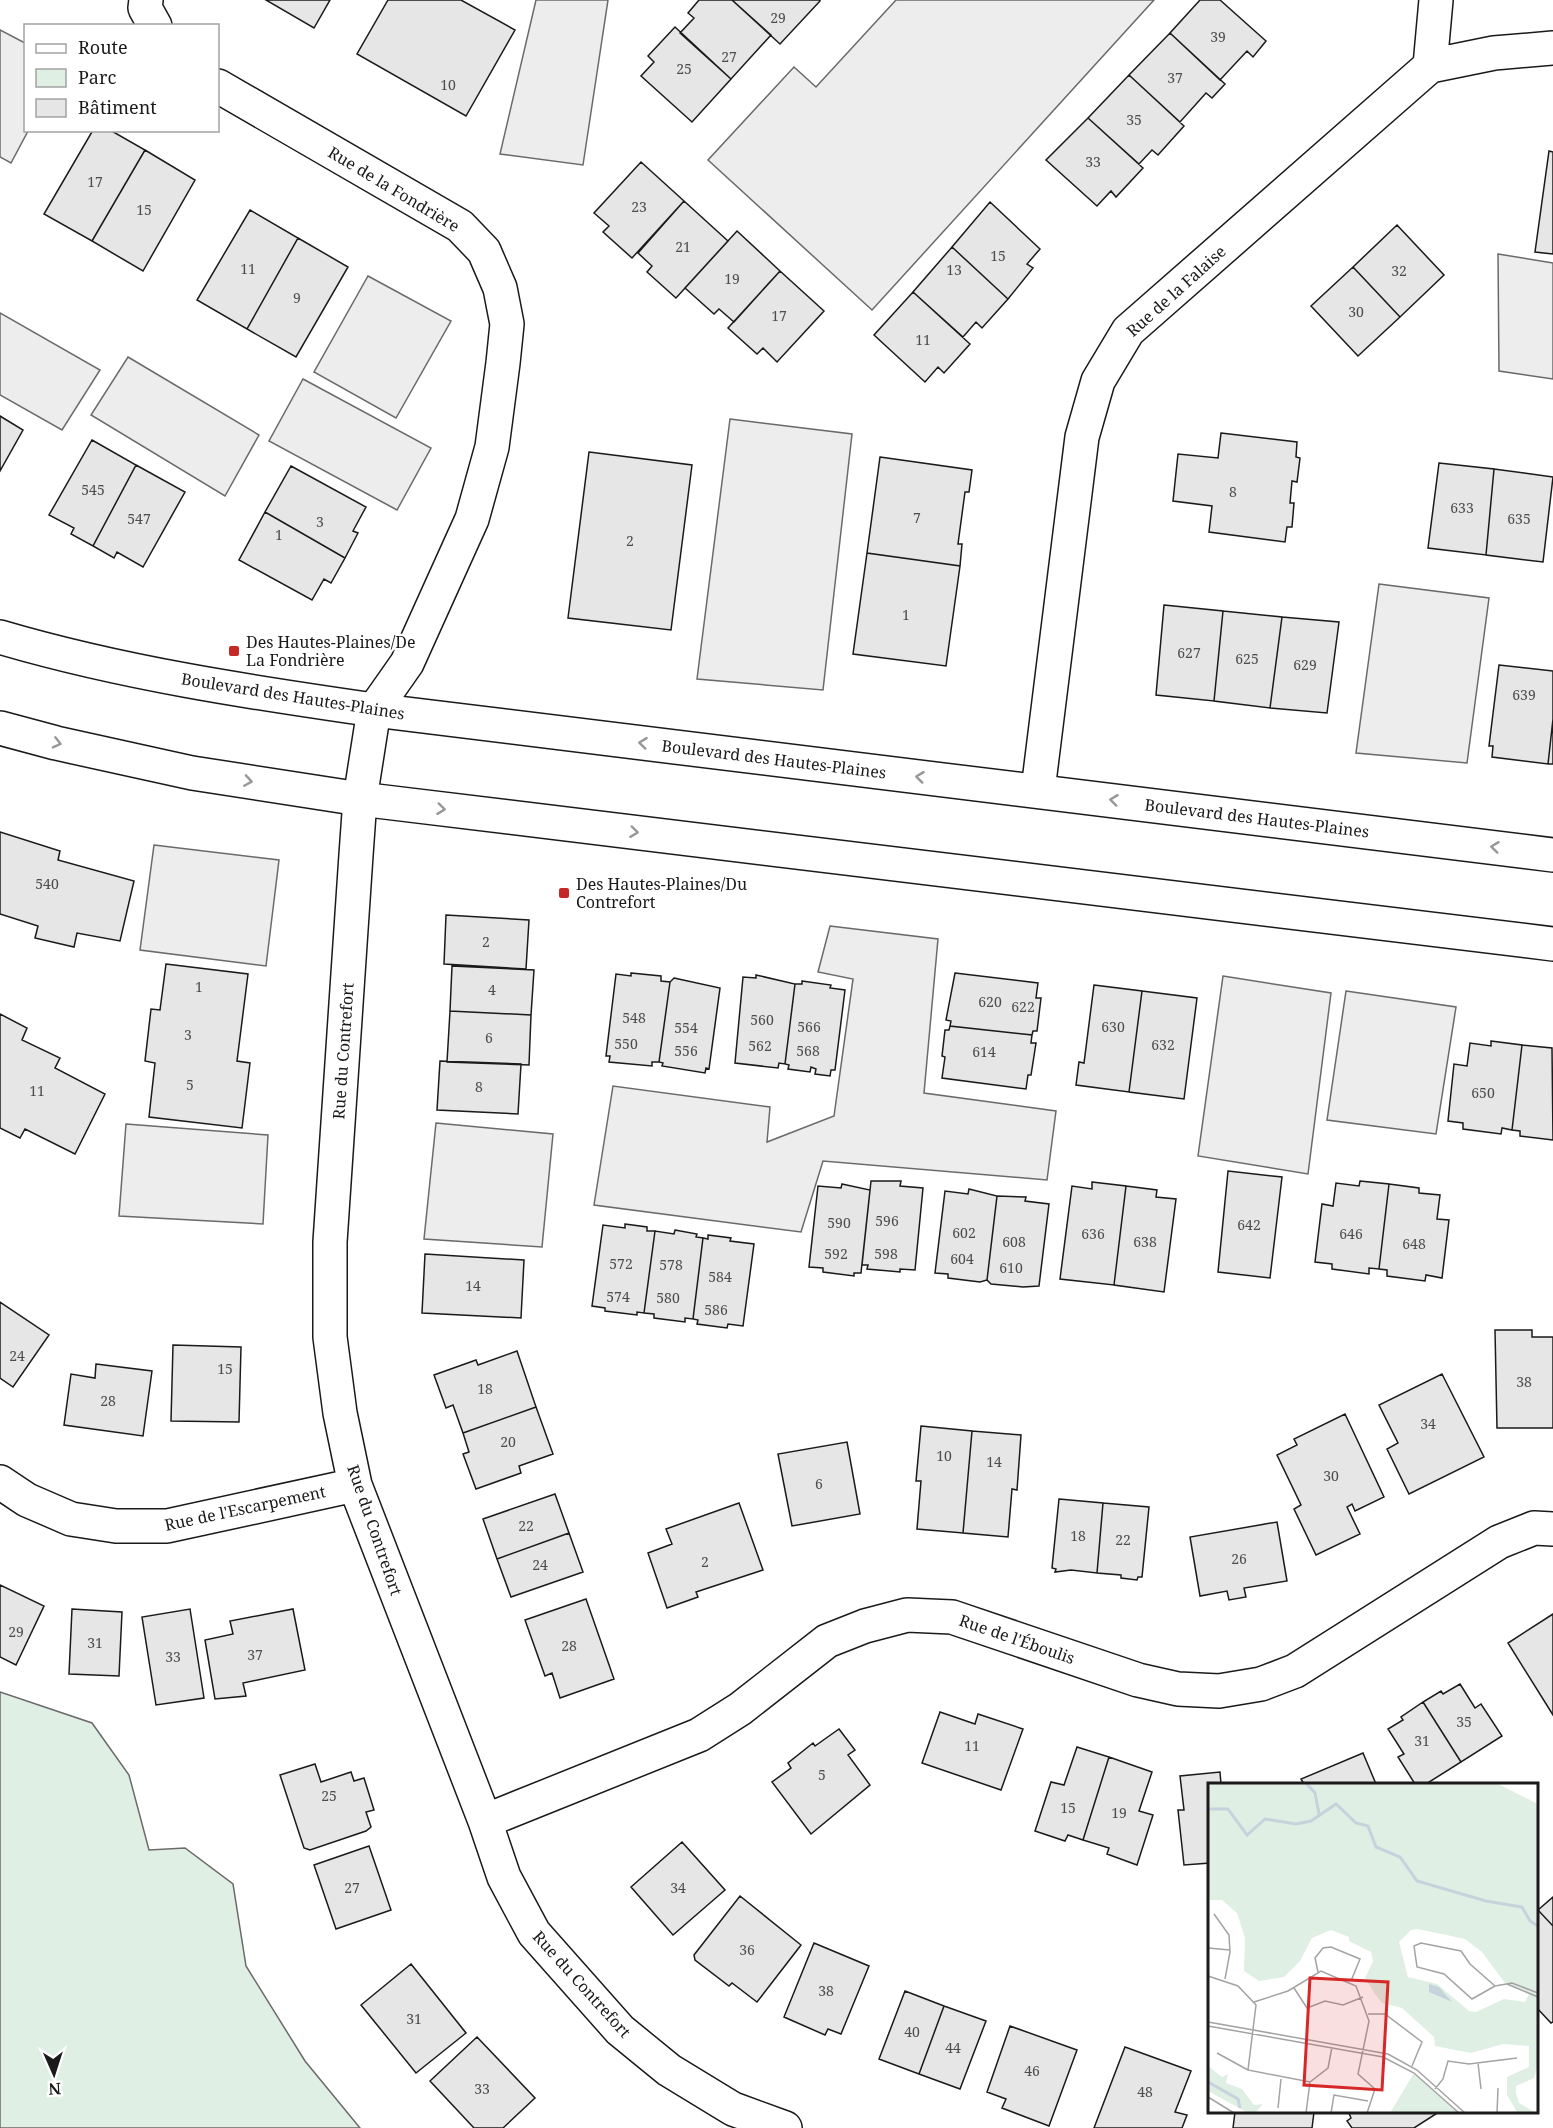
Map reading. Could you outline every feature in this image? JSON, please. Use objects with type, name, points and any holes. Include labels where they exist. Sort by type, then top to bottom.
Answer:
[{"type":"street","points":[[146,0],[145,8],[154,24]]},
{"type":"street","points":[[1430,66],[1436,0]]},
{"type":"street","name":"Rue de la Falaise","points":[[1038,790],[1082,437],[1098,381],[1128,331],[1430,66],[1494,53],[1553,48]]},
{"type":"street","name":"Rue de la Fondrière","points":[[219,87],[460,226],[484,251],[500,288],[507,324],[503,363],[492,447],[472,519],[407,663],[374,710]]},
{"type":"street","name":"Boulevard des Hautes-Plaines","points":[[0,638],[132,669],[374,710],[1553,855]]},
{"type":"street","name":"Rue du Contrefort","points":[[374,710],[360,799],[330,1242],[330,1337],[340,1413],[355,1485],[485,1821],[504,1877],[534,1933],[620,2030],[729,2118],[785,2128]]},
{"type":"street","points":[[0,728],[56,743],[192,773],[360,799],[1553,944]]},
{"type":"street","name":"Rue de l'Escarpement","points":[[0,1482],[27,1500],[71,1519],[116,1526],[167,1526],[355,1485]]},
{"type":"street","name":"Rue de l'Éboulis","points":[[485,1821],[699,1735],[740,1709],[827,1641],[865,1626],[907,1615],[952,1617],[1138,1680],[1178,1689],[1219,1690],[1261,1684],[1295,1671],[1499,1542],[1534,1528],[1553,1528]]},
{"type":"green space","points":[[0,1692],[92,1723],[129,1775],[149,1850],[185,1848],[233,1884],[246,1966],[305,2061],[360,2128],[0,2128]]},
{"type":"shaded area","points":[[536,0],[608,0],[583,165],[500,154]]},
{"type":"shaded area","points":[[896,0],[1154,0],[872,310],[708,160],[794,67],[816,87]]},
{"type":"shaded area","points":[[0,30],[24,42],[24,132],[27,132],[11,163],[0,157]]},
{"type":"shaded area","points":[[1498,254],[1553,263],[1553,379],[1499,371]]},
{"type":"shaded area","points":[[368,276],[451,321],[396,418],[314,372]]},
{"type":"shaded area","points":[[0,313],[100,370],[62,430],[0,395]]},
{"type":"shaded area","points":[[128,357],[259,435],[225,496],[91,415]]},
{"type":"shaded area","points":[[303,379],[431,448],[397,510],[269,441]]},
{"type":"shaded area","points":[[730,419],[852,434],[823,690],[697,679]]},
{"type":"shaded area","points":[[1379,584],[1489,598],[1467,763],[1356,753]]},
{"type":"shaded area","points":[[154,845],[279,860],[266,966],[140,950]]},
{"type":"shaded area","points":[[830,926],[938,939],[924,1093],[1056,1111],[1047,1180],[823,1161],[801,1232],[594,1205],[613,1086],[770,1107],[767,1142],[834,1116],[853,979],[818,972]]},
{"type":"shaded area","points":[[1223,976],[1331,993],[1308,1174],[1198,1156]]},
{"type":"shaded area","points":[[1346,991],[1456,1007],[1436,1134],[1327,1120]]},
{"type":"shaded area","points":[[436,1123],[553,1134],[542,1247],[424,1239]]},
{"type":"shaded area","points":[[126,1124],[268,1135],[263,1224],[119,1216]]},
{"type":"building","points":[[266,0],[330,0],[314,28]]},
{"type":"building","points":[[388,0],[461,0],[515,30],[466,116],[357,54]]},
{"type":"building","points":[[699,0],[732,0],[771,35],[731,79],[680,33],[694,18],[688,13]]},
{"type":"building","points":[[732,0],[820,0],[820,1],[780,44]]},
{"type":"building","points":[[1200,0],[1220,0],[1266,41],[1253,57],[1247,51],[1220,80],[1170,33]]},
{"type":"building","points":[[675,27],[731,79],[692,122],[641,76],[654,62],[648,56]]},
{"type":"building","points":[[1170,33],[1225,84],[1212,98],[1206,93],[1180,122],[1129,75]]},
{"type":"building","points":[[1129,75],[1184,126],[1158,155],[1152,150],[1139,164],[1088,118]]},
{"type":"building","points":[[1088,118],[1143,168],[1116,197],[1111,191],[1097,206],[1046,160]]},
{"type":"building","points":[[92,132],[114,132],[145,150],[92,241],[44,214]]},
{"type":"building","points":[[145,150],[195,180],[143,271],[92,241]]},
{"type":"building","points":[[1549,151],[1553,152],[1553,254],[1535,252]]},
{"type":"building","points":[[641,162],[684,201],[632,258],[603,232],[609,226],[594,213]]},
{"type":"building","points":[[684,201],[728,241],[676,298],[647,272],[652,266],[638,253]]},
{"type":"building","points":[[990,202],[1040,249],[1027,264],[1033,268],[1008,299],[952,247]]},
{"type":"building","points":[[250,210],[298,238],[247,329],[197,300]]},
{"type":"building","points":[[1397,225],[1444,275],[1400,317],[1353,267]]},
{"type":"building","points":[[737,231],[780,271],[734,322],[719,309],[714,314],[685,288]]},
{"type":"building","points":[[298,238],[348,267],[296,357],[247,329]]},
{"type":"building","points":[[952,247],[1008,299],[982,328],[976,322],[963,337],[913,292]]},
{"type":"building","points":[[1353,267],[1400,317],[1358,356],[1311,306]]},
{"type":"building","points":[[780,271],[824,311],[777,362],[763,348],[757,354],[728,328]]},
{"type":"building","points":[[913,292],[970,344],[944,373],[938,367],[925,382],[874,335]]},
{"type":"building","points":[[0,416],[23,430],[0,471]]},
{"type":"building","points":[[1221,433],[1297,442],[1296,457],[1300,458],[1297,482],[1292,481],[1290,503],[1294,503],[1292,527],[1287,527],[1285,542],[1209,532],[1212,506],[1173,501],[1178,454],[1218,458]]},
{"type":"building","points":[[92,440],[136,465],[93,546],[71,534],[74,528],[49,515]]},
{"type":"building","points":[[589,452],[692,465],[671,630],[568,618]]},
{"type":"building","points":[[880,457],[972,470],[969,492],[965,492],[958,544],[962,544],[960,566],[867,553]]},
{"type":"building","points":[[1439,463],[1494,469],[1486,555],[1428,548]]},
{"type":"building","points":[[136,465],[185,492],[143,567],[117,552],[114,558],[93,546]]},
{"type":"building","points":[[291,466],[366,507],[353,531],[358,533],[345,558],[265,512]]},
{"type":"building","points":[[1494,469],[1553,477],[1543,562],[1486,555]]},
{"type":"building","points":[[265,512],[345,558],[331,583],[324,579],[312,600],[239,560]]},
{"type":"building","points":[[867,553],[960,566],[946,666],[853,654]]},
{"type":"building","points":[[1164,605],[1223,611],[1214,701],[1156,695]]},
{"type":"building","points":[[1223,611],[1282,617],[1270,708],[1214,701]]},
{"type":"building","points":[[1282,617],[1339,622],[1327,713],[1270,708]]},
{"type":"building","points":[[1499,665],[1553,671],[1553,719],[1548,764],[1492,757],[1493,746],[1489,746]]},
{"type":"building","points":[[1553,719],[1553,764],[1548,764]]},
{"type":"building","points":[[0,832],[60,851],[58,860],[134,881],[120,941],[77,933],[74,947],[35,938],[38,926],[0,914]]},
{"type":"building","points":[[446,915],[529,920],[526,969],[444,964]]},
{"type":"building","points":[[166,964],[248,974],[237,1061],[250,1063],[242,1128],[149,1117],[155,1063],[145,1061],[151,1009],[160,1010]]},
{"type":"building","points":[[452,966],[534,970],[531,1015],[450,1011]]},
{"type":"building","points":[[631,973],[661,976],[661,981],[670,982],[659,1062],[652,1062],[652,1066],[609,1062],[610,1056],[606,1056],[616,974],[631,976]]},
{"type":"building","points":[[955,973],[1038,983],[1036,998],[1041,998],[1037,1031],[1033,1031],[1032,1035],[950,1026],[951,1021],[946,1020]]},
{"type":"building","points":[[756,975],[795,984],[785,1064],[779,1063],[778,1068],[735,1063],[743,977],[756,978]]},
{"type":"building","points":[[674,978],[720,988],[709,1069],[706,1068],[705,1073],[662,1066],[663,1063],[659,1062],[670,982]]},
{"type":"building","points":[[802,981],[831,985],[830,988],[845,990],[835,1070],[831,1070],[830,1076],[815,1074],[816,1069],[811,1067],[810,1072],[788,1069],[789,1065],[785,1064],[795,984],[802,984]]},
{"type":"building","points":[[1094,985],[1142,991],[1129,1092],[1076,1085],[1079,1062],[1084,1063]]},
{"type":"building","points":[[1142,991],[1197,998],[1184,1099],[1129,1092]]},
{"type":"building","points":[[450,1011],[531,1015],[529,1065],[447,1062]]},
{"type":"building","points":[[0,1014],[27,1028],[22,1040],[60,1058],[55,1068],[105,1094],[75,1154],[25,1129],[20,1138],[0,1128]]},
{"type":"building","points":[[950,1026],[1032,1035],[1031,1043],[1036,1043],[1031,1075],[1028,1075],[1026,1089],[942,1078],[945,1030],[949,1030]]},
{"type":"building","points":[[1491,1041],[1522,1045],[1512,1130],[1502,1128],[1501,1134],[1463,1129],[1463,1123],[1448,1121],[1454,1064],[1467,1066],[1470,1043],[1491,1046]]},
{"type":"building","points":[[1522,1045],[1552,1048],[1553,1140],[1520,1136],[1520,1131],[1512,1130]]},
{"type":"building","points":[[440,1061],[521,1064],[518,1114],[437,1110]]},
{"type":"building","points":[[1228,1171],[1282,1177],[1270,1278],[1218,1272]]},
{"type":"building","points":[[871,1181],[901,1181],[900,1186],[923,1188],[915,1270],[900,1269],[900,1272],[867,1269],[868,1265],[862,1265]]},
{"type":"building","points":[[1360,1181],[1389,1184],[1379,1269],[1369,1268],[1369,1274],[1332,1269],[1332,1264],[1315,1262],[1322,1204],[1333,1206],[1336,1183],[1359,1186]]},
{"type":"building","points":[[1092,1182],[1126,1186],[1114,1285],[1060,1279],[1072,1186],[1092,1189]]},
{"type":"building","points":[[842,1184],[870,1190],[861,1273],[854,1273],[854,1276],[823,1272],[823,1268],[809,1267],[818,1186],[841,1188]]},
{"type":"building","points":[[1389,1184],[1419,1188],[1419,1193],[1440,1195],[1437,1219],[1449,1220],[1442,1278],[1426,1275],[1425,1281],[1387,1276],[1387,1270],[1379,1269]]},
{"type":"building","points":[[1126,1186],[1157,1190],[1156,1197],[1176,1199],[1164,1292],[1114,1285]]},
{"type":"building","points":[[969,1189],[997,1196],[987,1280],[980,1282],[948,1278],[948,1274],[935,1273],[945,1191],[968,1194]]},
{"type":"building","points":[[997,1196],[1026,1197],[1025,1201],[1049,1204],[1039,1286],[991,1284],[987,1280]]},
{"type":"building","points":[[625,1224],[647,1227],[647,1231],[655,1231],[644,1313],[637,1312],[637,1315],[605,1311],[605,1308],[592,1306],[603,1225],[625,1228]]},
{"type":"building","points":[[675,1230],[697,1234],[696,1237],[703,1238],[693,1319],[685,1318],[685,1322],[654,1318],[654,1314],[644,1313],[655,1231],[674,1234]]},
{"type":"building","points":[[708,1235],[754,1244],[743,1326],[728,1324],[727,1328],[697,1324],[698,1320],[693,1319],[703,1238],[708,1239]]},
{"type":"building","points":[[425,1254],[524,1260],[521,1318],[422,1313]]},
{"type":"building","points":[[0,1302],[49,1335],[13,1387],[0,1378]]},
{"type":"building","points":[[1495,1330],[1532,1330],[1532,1337],[1553,1337],[1553,1428],[1497,1428]]},
{"type":"building","points":[[173,1345],[241,1347],[239,1422],[171,1421]]},
{"type":"building","points":[[517,1351],[536,1407],[463,1433],[453,1405],[446,1408],[434,1375],[476,1360],[478,1365]]},
{"type":"building","points":[[96,1364],[152,1371],[143,1436],[64,1425],[71,1374],[95,1378]]},
{"type":"building","points":[[1442,1374],[1484,1457],[1409,1494],[1387,1449],[1398,1443],[1379,1405]]},
{"type":"building","points":[[536,1407],[553,1454],[519,1466],[521,1473],[476,1489],[463,1454],[469,1452],[463,1433]]},
{"type":"building","points":[[1345,1414],[1384,1497],[1355,1511],[1352,1504],[1347,1507],[1360,1534],[1316,1555],[1294,1509],[1301,1505],[1277,1455],[1297,1445],[1294,1439]]},
{"type":"building","points":[[921,1426],[972,1431],[963,1533],[917,1529],[921,1481],[916,1481]]},
{"type":"building","points":[[972,1431],[1021,1435],[1017,1490],[1012,1489],[1008,1537],[963,1533]]},
{"type":"building","points":[[847,1442],[860,1514],[792,1526],[778,1454]]},
{"type":"building","points":[[555,1494],[569,1533],[497,1559],[483,1519]]},
{"type":"building","points":[[1059,1499],[1103,1503],[1097,1573],[1071,1570],[1055,1572],[1056,1569],[1052,1568]]},
{"type":"building","points":[[739,1503],[763,1570],[696,1592],[698,1597],[667,1608],[648,1553],[672,1544],[666,1529]]},
{"type":"building","points":[[1103,1503],[1149,1507],[1142,1577],[1138,1577],[1137,1580],[1121,1578],[1121,1575],[1097,1573]]},
{"type":"building","points":[[1277,1522],[1287,1581],[1244,1588],[1246,1597],[1229,1600],[1227,1591],[1200,1596],[1190,1537]]},
{"type":"building","points":[[569,1533],[583,1572],[511,1597],[497,1559]]},
{"type":"building","points":[[0,1585],[44,1606],[16,1665],[0,1657]]},
{"type":"building","points":[[586,1599],[614,1679],[560,1698],[552,1673],[545,1676],[525,1620]]},
{"type":"building","points":[[72,1609],[122,1612],[119,1676],[69,1674]]},
{"type":"building","points":[[190,1609],[204,1698],[156,1705],[142,1617]]},
{"type":"building","points":[[293,1609],[305,1670],[243,1683],[246,1696],[215,1699],[205,1640],[233,1634],[230,1621]]},
{"type":"building","points":[[1553,1614],[1553,1715],[1508,1643]]},
{"type":"building","points":[[1460,1684],[1475,1708],[1481,1704],[1502,1736],[1461,1762],[1423,1702],[1441,1691],[1443,1694]]},
{"type":"building","points":[[1423,1702],[1461,1762],[1428,1783],[1414,1783],[1398,1757],[1404,1754],[1388,1729],[1403,1720],[1401,1717]]},
{"type":"building","points":[[940,1712],[975,1724],[978,1714],[1023,1729],[1001,1790],[922,1763]]},
{"type":"building","points":[[839,1729],[855,1750],[848,1755],[870,1785],[811,1834],[772,1782],[791,1768],[788,1763],[813,1743],[815,1746]]},
{"type":"building","points":[[1077,1747],[1109,1757],[1083,1840],[1068,1835],[1065,1841],[1035,1831],[1051,1782],[1064,1785]]},
{"type":"building","points":[[1363,1753],[1376,1783],[1303,1783],[1301,1779]]},
{"type":"building","points":[[1109,1757],[1152,1772],[1139,1811],[1153,1815],[1137,1865],[1107,1854],[1109,1848],[1083,1840]]},
{"type":"building","points":[[315,1764],[321,1782],[351,1772],[354,1781],[364,1778],[374,1810],[366,1812],[371,1827],[366,1831],[310,1850],[304,1848],[280,1775]]},
{"type":"building","points":[[1220,1772],[1221,1783],[1208,1783],[1208,1863],[1184,1865],[1178,1810],[1184,1810],[1180,1776]]},
{"type":"building","points":[[682,1842],[725,1890],[673,1935],[631,1887]]},
{"type":"building","points":[[369,1846],[391,1910],[336,1929],[314,1865]]},
{"type":"building","points":[[740,1896],[801,1945],[757,2002],[732,1983],[729,1986],[695,1960],[694,1955]]},
{"type":"building","points":[[1553,1897],[1553,1926],[1538,1910]]},
{"type":"building","points":[[1538,1910],[1553,1926],[1553,2022],[1551,2023],[1538,2009]]},
{"type":"building","points":[[814,1943],[869,1966],[841,2034],[828,2029],[825,2035],[784,2017]]},
{"type":"building","points":[[411,1964],[466,2033],[416,2073],[361,2005]]},
{"type":"building","points":[[905,1991],[944,2006],[919,2074],[879,2059]]},
{"type":"building","points":[[944,2006],[986,2021],[960,2089],[919,2074]]},
{"type":"building","points":[[1010,2026],[1077,2050],[1049,2126],[1002,2108],[1006,2099],[987,2092]]},
{"type":"building","points":[[477,2037],[535,2098],[503,2128],[474,2128],[430,2081]]},
{"type":"building","points":[[1125,2047],[1191,2071],[1175,2112],[1187,2115],[1182,2128],[1094,2128]]},
{"type":"building","points":[[1235,2113],[1314,2113],[1312,2128],[1233,2128]]},
{"type":"building","points":[[1349,2113],[1437,2113],[1414,2128],[1352,2128],[1347,2121],[1351,2118]]},
{"type":"place","name":"Des Hautes-Plaines/De La Fondrière","points":[[234,651]]},
{"type":"place","name":"Des Hautes-Plaines/Du Contrefort","points":[[564,893]]}]
